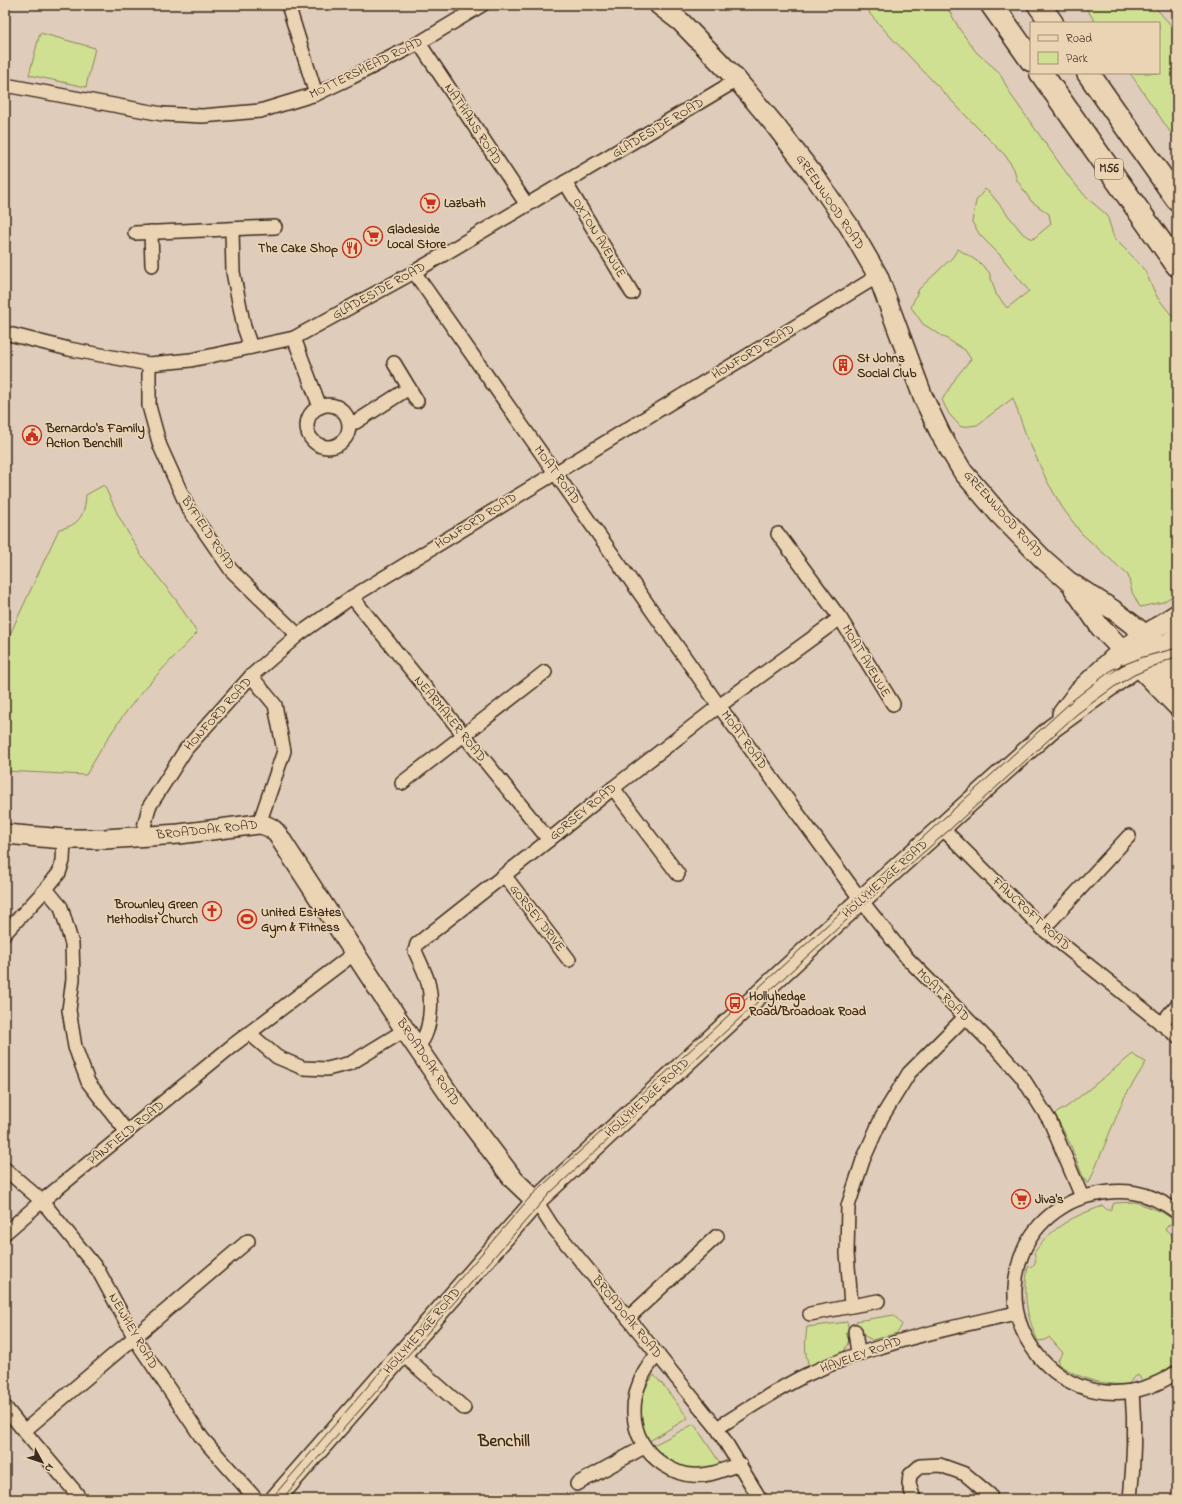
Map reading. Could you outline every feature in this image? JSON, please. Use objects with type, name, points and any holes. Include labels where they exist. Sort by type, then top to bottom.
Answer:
[{"type":"highway","points":[[992,5],[1030,59]]},
{"type":"highway","points":[[1040,5],[1051,22]]},
{"type":"highway","name":"M56","points":[[1041,74],[1177,265]]},
{"type":"highway","points":[[1089,74],[1177,199]]},
{"type":"street","points":[[288,5],[316,94]]},
{"type":"street","name":"MOTTERSHEAD ROAD","points":[[5,85],[162,114],[202,116],[260,111],[316,94],[419,43],[482,5]]},
{"type":"street","name":"GREENWOOD ROAD","points":[[659,5],[681,22],[737,80],[774,124],[815,177],[849,226],[878,276],[923,398],[941,435],[963,472],[999,514],[1043,559],[1068,581],[1115,611],[1146,635],[1150,657],[1177,706]]},
{"type":"street","name":"NATHANS ROAD","points":[[419,43],[527,205]]},
{"type":"street","name":"GLADESIDE ROAD","points":[[5,333],[69,349],[149,364],[191,360],[294,338],[414,272],[737,80]]},
{"type":"street","name":"OXTON AVENUE","points":[[565,182],[632,293]]},
{"type":"street","points":[[135,233],[275,227]]},
{"type":"street","points":[[232,229],[234,272],[244,327],[251,347]]},
{"type":"street","points":[[151,232],[152,265]]},
{"type":"street","name":"MOAT ROAD","points":[[414,272],[719,706],[861,900],[907,958],[997,1049],[1022,1077],[1050,1121],[1082,1197]]},
{"type":"street","name":"HONFORD ROAD","points":[[146,836],[144,827],[149,807],[186,749],[251,676],[298,635],[352,597],[878,276]]},
{"type":"street","points":[[294,338],[320,407]]},
{"type":"street","name":"BYFIELD ROAD","points":[[149,364],[149,406],[160,446],[188,508],[231,570],[298,635]]},
{"type":"street","points":[[394,364],[417,401]]},
{"type":"street","points":[[348,421],[356,422],[409,388]]},
{"type":"street","points":[[329,405],[336,406],[346,415],[348,421],[349,429],[347,436],[336,445],[329,447],[316,443],[308,432],[307,425],[312,413],[320,407],[329,405]]},
{"type":"street","name":"MOAT AVENUE","points":[[778,534],[840,618],[892,704]]},
{"type":"street","name":"GREENWOOD ROAD","points":[[1068,581],[1100,627],[1122,650],[1150,657],[1177,660]]},
{"type":"street","name":"NEARMAKER ROAD","points":[[352,597],[549,840]]},
{"type":"street","name":"HOLLYHEDGE ROAD","points":[[1051,729],[1079,692],[1122,650],[1177,614]]},
{"type":"street","name":"GORSEY ROAD","points":[[417,1047],[423,1043],[430,1018],[428,980],[415,951],[418,944],[613,788],[719,706],[840,618]]},
{"type":"street","name":"HOLLYHEDGE ROAD","points":[[276,1499],[536,1201],[861,900],[1051,729],[1177,636]]},
{"type":"street","points":[[1150,657],[1177,683]]},
{"type":"street","points":[[402,784],[545,672]]},
{"type":"street","points":[[251,676],[276,705],[284,751],[259,824]]},
{"type":"street","points":[[613,788],[678,874]]},
{"type":"street","name":"BROADOAK ROAD","points":[[5,834],[64,839],[105,839],[179,834],[259,824],[268,826],[277,833],[451,1097],[514,1180],[536,1201],[552,1226],[717,1428],[760,1499]]},
{"type":"street","name":"FANCROFT ROAD","points":[[942,828],[1043,929],[1177,1036]]},
{"type":"street","points":[[1043,929],[1129,836]]},
{"type":"street","points":[[5,933],[59,873],[63,861],[64,839]]},
{"type":"street","name":"GORSEY DRIVE","points":[[504,875],[569,960]]},
{"type":"street","points":[[46,889],[61,907],[72,944],[73,979],[69,1010],[75,1047],[88,1082],[127,1132]]},
{"type":"street","name":"PANFIELD ROAD","points":[[5,1233],[42,1201],[249,1033],[356,952]]},
{"type":"street","points":[[1161,1024],[1177,1005]]},
{"type":"street","points":[[851,1305],[847,1253],[848,1206],[863,1160],[882,1117],[909,1073],[965,1017]]},
{"type":"street","points":[[249,1033],[277,1058],[303,1068],[327,1069],[351,1062],[406,1030]]},
{"type":"street","name":"NEWHEY ROAD","points":[[5,1169],[42,1201],[98,1270],[134,1338],[202,1438],[256,1499]]},
{"type":"street","points":[[1177,1212],[1155,1199],[1141,1194],[1125,1191],[1104,1192],[1082,1197],[1066,1205],[1046,1218],[1033,1233],[1021,1254],[1016,1277],[1015,1297],[1016,1313],[1021,1329],[1034,1350],[1057,1374],[1075,1385],[1106,1392],[1132,1391],[1157,1384],[1177,1372]]},
{"type":"street","points":[[628,1318],[717,1236]]},
{"type":"street","points":[[24,1431],[248,1241]]},
{"type":"street","points":[[810,1314],[878,1301]]},
{"type":"street","name":"HAVELEY ROAD","points":[[717,1428],[788,1384],[858,1353],[922,1334],[1016,1313]]},
{"type":"street","points":[[855,1331],[858,1353]]},
{"type":"street","points":[[402,1354],[464,1408]]},
{"type":"street","points":[[658,1354],[640,1379],[635,1395],[633,1413],[636,1428],[644,1447],[653,1457],[668,1467],[691,1475],[704,1476],[740,1464]]},
{"type":"street","points":[[1130,1499],[1134,1464],[1132,1391]]},
{"type":"street","points":[[5,1407],[77,1494]]},
{"type":"street","points":[[577,1484],[644,1447]]},
{"type":"street","points":[[914,1499],[910,1484],[910,1475],[920,1466],[940,1465],[965,1474],[990,1495],[991,1499]]},
{"type":"green space","points":[[867,5],[946,5],[960,30],[976,52],[999,72],[1011,95],[1070,178],[1087,198],[1107,215],[1114,238],[1145,271],[1157,297],[1177,322],[1177,593],[1163,602],[1140,607],[1132,592],[1128,575],[1081,533],[1062,507],[1047,481],[1026,435],[1013,398],[977,425],[961,427],[949,414],[942,400],[957,376],[971,359],[965,350],[923,324],[911,307],[919,289],[952,258],[958,249],[980,263],[989,272],[996,294],[1007,308],[1029,291],[1000,255],[980,235],[972,222],[976,201],[985,189],[991,194],[1023,234],[1033,239],[1051,224],[1049,214],[1031,201],[1017,180],[1014,169],[1005,155],[889,35],[870,14]]},
{"type":"green space","points":[[1084,5],[1153,5],[1177,32],[1177,142],[1131,74],[1160,74],[1160,22],[1095,22]]},
{"type":"green space","points":[[40,33],[95,48],[86,87],[29,75]]},
{"type":"green space","points":[[104,485],[119,517],[141,555],[177,601],[197,633],[136,699],[109,736],[86,775],[5,771],[5,645],[59,529],[72,525],[76,522],[82,514],[86,495]]},
{"type":"green space","points":[[1133,1054],[1146,1062],[1124,1098],[1089,1183],[1087,1183],[1055,1114],[1068,1106]]},
{"type":"green space","points":[[1135,1202],[1160,1211],[1171,1218],[1172,1222],[1165,1229],[1177,1240],[1177,1362],[1160,1374],[1143,1381],[1138,1375],[1133,1378],[1129,1384],[1101,1383],[1075,1374],[1058,1364],[1058,1360],[1063,1353],[1049,1337],[1045,1340],[1038,1341],[1028,1314],[1026,1287],[1028,1267],[1033,1266],[1036,1260],[1034,1253],[1048,1236],[1073,1218],[1103,1206],[1107,1210],[1111,1210],[1114,1203]]},
{"type":"green space","points":[[894,1315],[902,1325],[897,1333],[872,1340],[858,1332],[856,1321]]},
{"type":"green space","points":[[847,1322],[849,1331],[846,1332],[849,1341],[844,1351],[810,1369],[806,1348],[807,1327]]},
{"type":"green space","points":[[654,1375],[688,1418],[646,1443],[641,1424],[640,1408],[644,1391]]},
{"type":"green space","points":[[694,1424],[722,1466],[704,1473],[681,1470],[650,1447]]},
{"type":"tram line","points":[[271,1499],[531,1196],[1073,700],[1113,669],[1143,657],[1177,648]]},
{"type":"tram line","points":[[282,1499],[550,1193],[864,904],[947,832],[1077,714],[1114,687],[1134,675],[1177,656]]},
{"type":"place","name":"Lazbath","points":[[430,203]]},
{"type":"place","name":"Gladeside Local Store","points":[[373,236]]},
{"type":"place","name":"The Cake Shop","points":[[352,248]]},
{"type":"place","name":"St Johns Social Club","points":[[843,365]]},
{"type":"place","name":"Bernardo's Family Action Benchill","points":[[32,435]]},
{"type":"place","name":"Brownley Green Methodist Church","points":[[212,911]]},
{"type":"place","name":"United Estates Gym & Fitness","points":[[247,919]]},
{"type":"place","name":"Hollyhedge Road/Broadoak Road","points":[[735,1003]]},
{"type":"place","name":"Jiva's","points":[[1021,1199]]},
{"type":"district","name":"Benchill","points":[[504,1441]]}]
